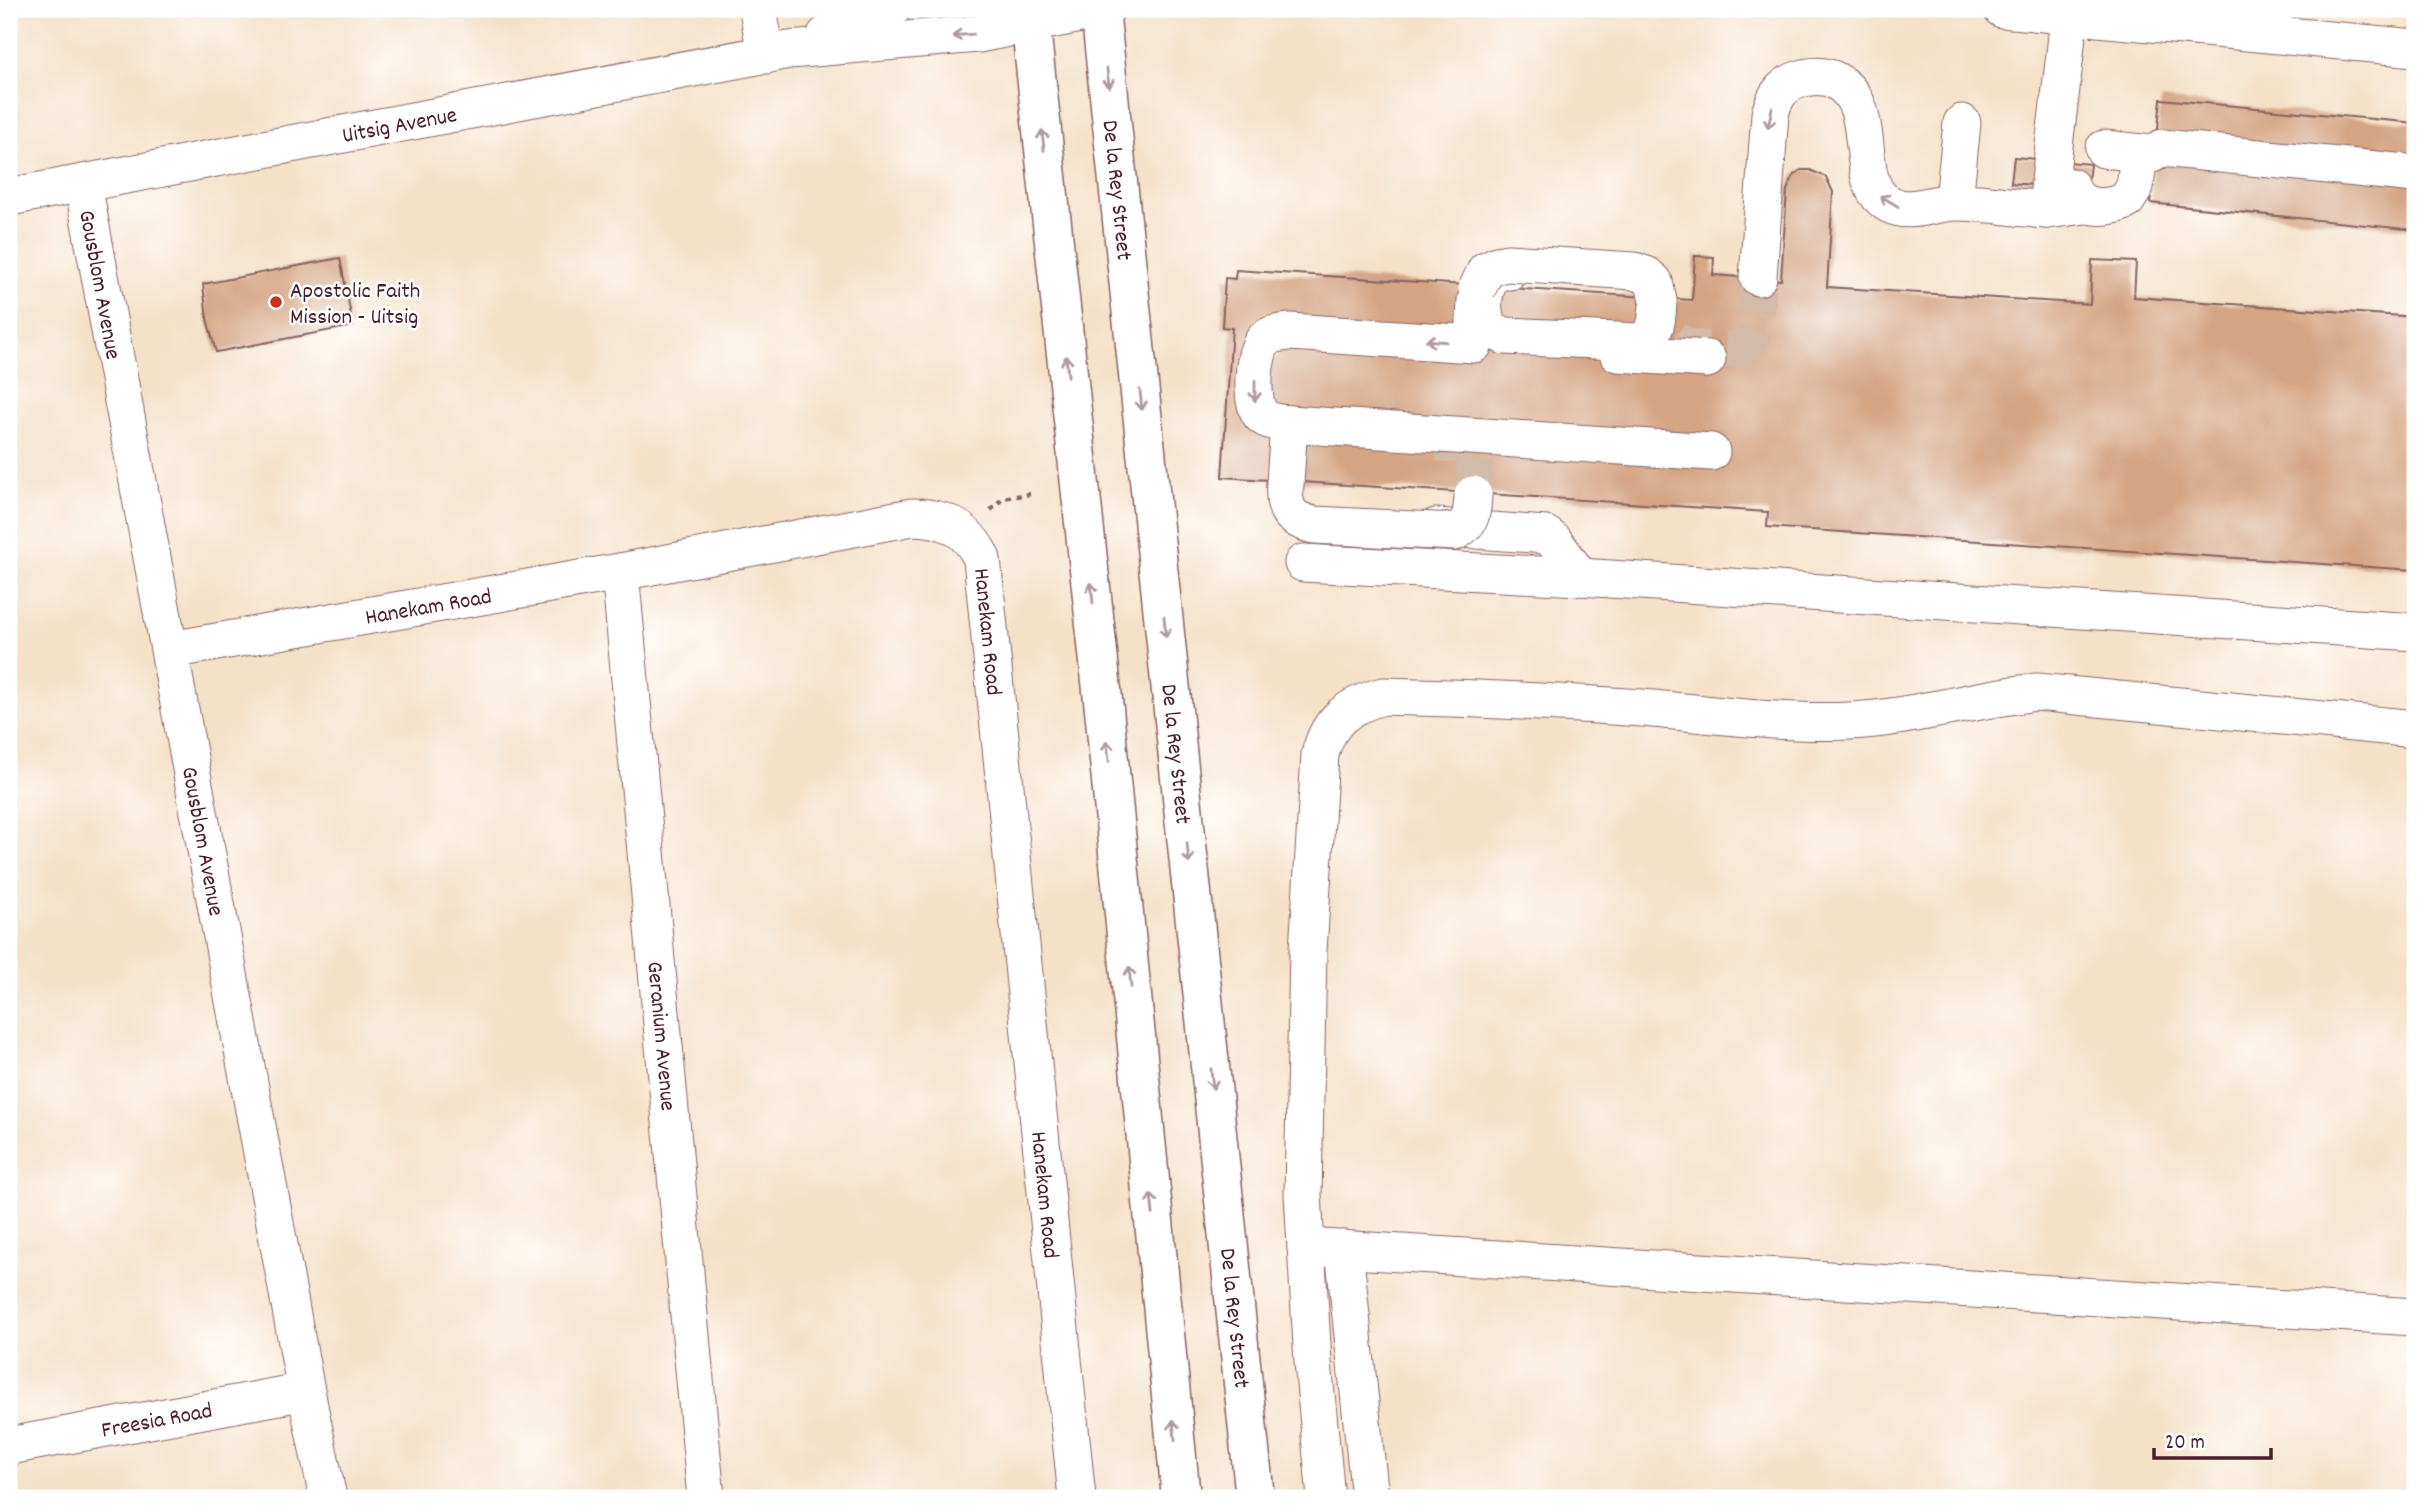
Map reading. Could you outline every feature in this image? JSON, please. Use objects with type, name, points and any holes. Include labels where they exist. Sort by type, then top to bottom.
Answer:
[{"type":"main road","name":"De la Rey Street","points":[[1102,9],[1255,1498]]},
{"type":"main road","points":[[1030,17],[1102,695],[1181,1498]]},
{"type":"street","points":[[758,9],[778,52]]},
{"type":"street","name":"Uitsig Avenue","points":[[778,52],[892,9]]},
{"type":"street","name":"Uitsig Avenue","points":[[9,197],[778,52],[978,34],[1030,17],[1102,9]]},
{"type":"street","points":[[2003,9],[2415,48]]},
{"type":"street","points":[[2047,211],[2054,128],[2062,94],[2069,15]]},
{"type":"street","points":[[1758,277],[1770,114],[1781,90],[1801,79],[1813,76],[1833,79],[1850,93],[1860,112],[1871,180],[1883,200],[1895,206],[1920,209],[1954,201],[2047,211],[2085,205],[2105,207],[2126,201],[2151,152]]},
{"type":"street","points":[[2062,94],[2075,141],[2071,185],[2075,198],[2085,205]]},
{"type":"street","points":[[1954,201],[1962,123]]},
{"type":"street","points":[[2104,149],[2415,174]]},
{"type":"street","name":"Gousblom Avenue","points":[[83,184],[328,1498]]},
{"type":"street","points":[[1474,344],[1481,289],[1486,270],[1497,265],[1621,270],[1646,275],[1654,282],[1662,301],[1654,331],[1640,342],[1505,336],[1490,328],[1481,289]]},
{"type":"street","points":[[1707,359],[1276,333],[1266,338],[1259,349],[1254,395],[1256,407],[1262,415],[1270,421],[1289,424],[1712,452]]},
{"type":"street","points":[[1289,424],[1289,484],[1294,506],[1304,517],[1497,530],[1546,536],[1554,541],[1580,578]]},
{"type":"street","points":[[1289,484],[1284,498],[1291,516],[1303,523],[1314,525],[1455,532],[1470,521],[1473,495]]},
{"type":"street","name":"Hanekam Road","points":[[170,650],[620,572],[912,517],[943,520],[976,545],[982,559],[1077,1498]]},
{"type":"street","points":[[1303,563],[1580,578],[2415,632]]},
{"type":"street","name":"Geranium Avenue","points":[[620,572],[706,1498]]},
{"type":"street","points":[[1326,1498],[1303,1195],[1308,951],[1320,755],[1325,736],[1344,713],[1364,701],[1383,696],[1408,696],[1597,705],[1807,722],[1840,721],[1926,711],[1994,697],[2037,692],[2415,729]]},
{"type":"street","points":[[1306,1247],[2415,1317]]},
{"type":"street","points":[[1344,1249],[1370,1498]]},
{"type":"street","name":"Freesia Road","points":[[9,1446],[306,1391]]},
{"type":"path","points":[[988,513],[1003,498],[1030,494]]},
{"type":"building","points":[[2161,99],[2415,123],[2415,230],[2150,203]]},
{"type":"building","points":[[2014,157],[2090,164],[2087,190],[2011,183]]},
{"type":"building","points":[[1801,170],[1810,170],[1826,177],[1833,192],[1827,287],[2090,304],[2092,260],[2136,262],[2134,297],[2415,317],[2415,570],[1767,527],[1768,512],[1222,477],[1232,328],[1222,327],[1225,278],[1235,279],[1236,270],[1692,300],[1695,256],[1714,257],[1713,275],[1781,280],[1787,190],[1794,175]]},
{"type":"building","name":"Apostolic Faith Mission - Uitsig","points":[[340,258],[353,326],[216,352],[207,319],[203,284]]},
{"type":"tunnel","points":[[1673,339],[1686,346],[1705,349],[1731,349],[1745,344],[1754,328],[1758,277]]},
{"type":"tunnel","points":[[1437,443],[1476,445],[1473,495]]},
{"type":"place","name":"Apostolic Faith Mission - Uitsig","points":[[276,302]]}]
